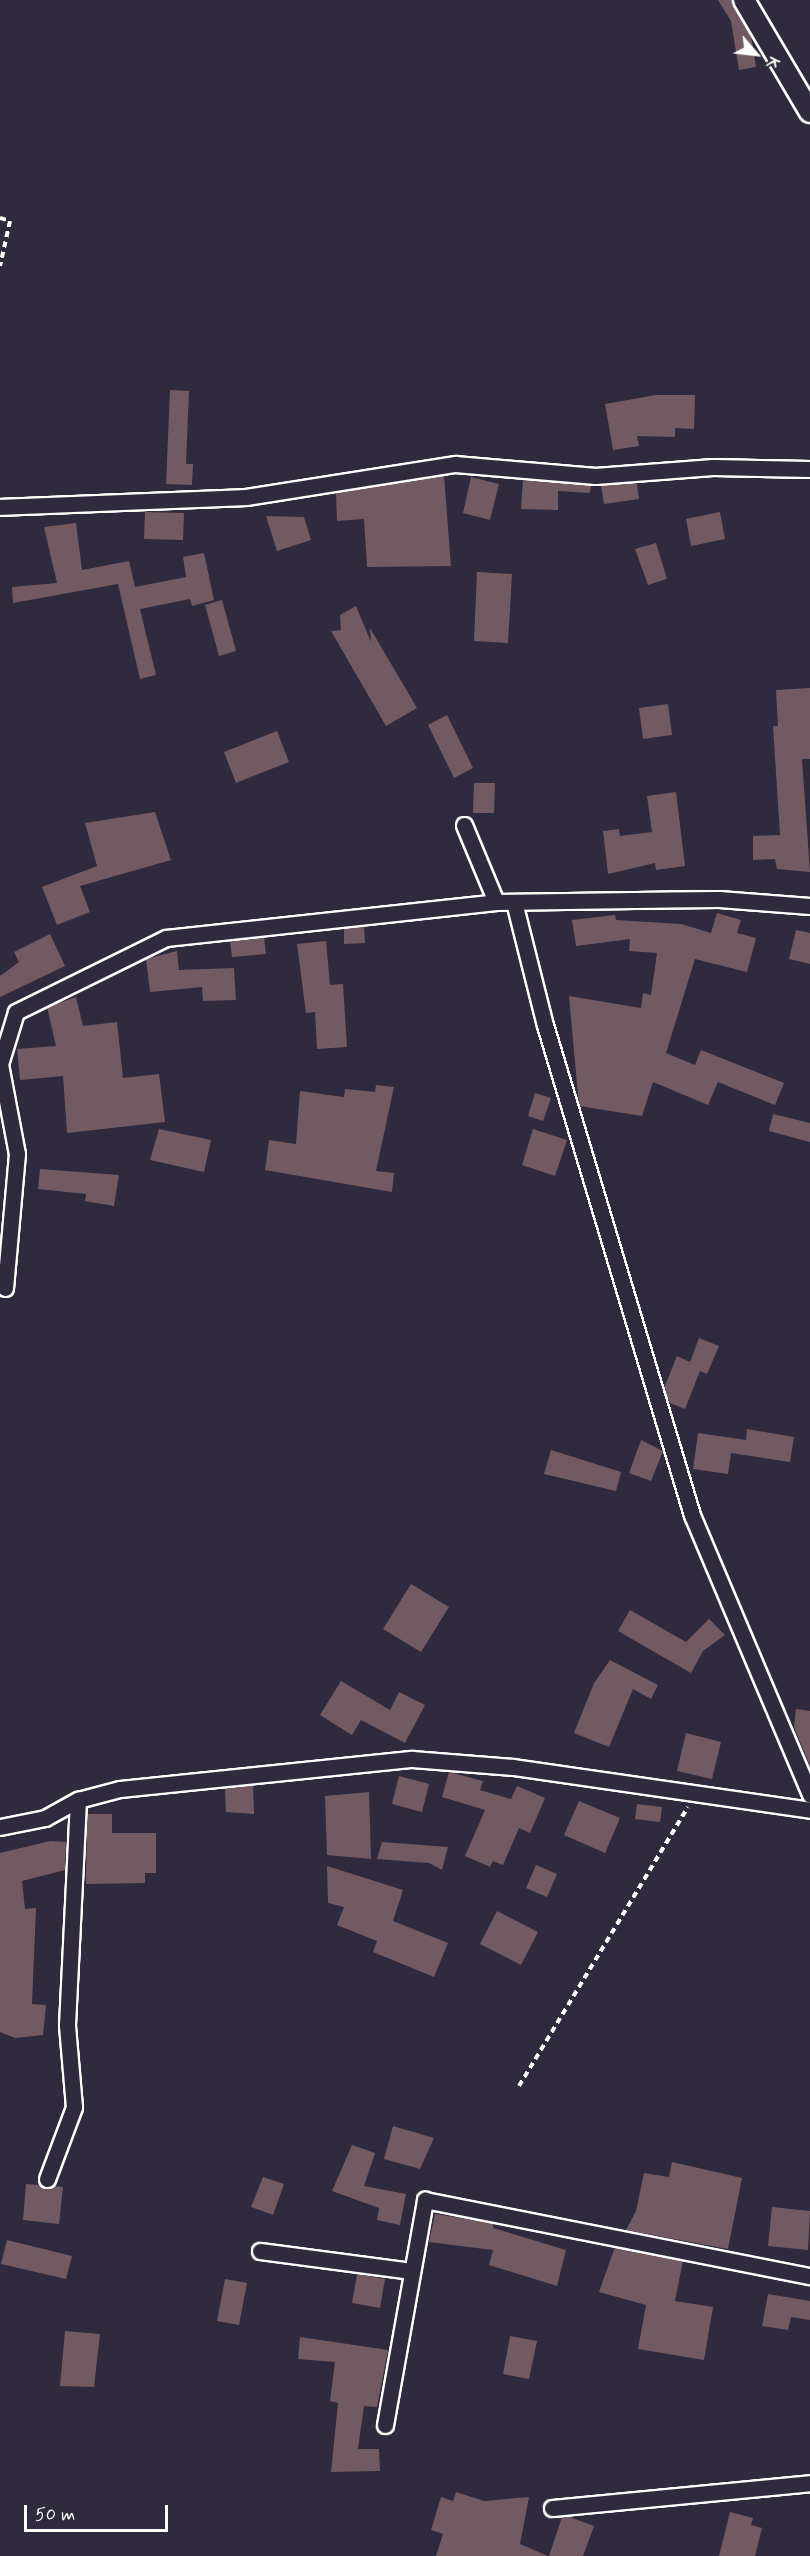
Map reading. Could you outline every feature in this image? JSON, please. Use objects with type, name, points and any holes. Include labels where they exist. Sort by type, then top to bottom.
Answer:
[{"type":"street","points":[[744,0],[810,112]]},
{"type":"street","points":[[0,507],[246,497],[455,464],[596,476],[713,468],[810,469]]},
{"type":"street","points":[[464,825],[496,902]]},
{"type":"street","points":[[5,1288],[17,1154],[0,1064],[16,1012],[166,938],[496,902],[719,899],[810,906]]},
{"type":"street","points":[[514,902],[545,1025],[692,1515],[810,1795]]},
{"type":"street","points":[[0,1827],[45,1818],[78,1800],[120,1789],[412,1759],[696,1793],[810,1810]]},
{"type":"street","points":[[47,2179],[74,2107],[67,2025],[78,1800]]},
{"type":"street","points":[[385,2425],[425,2200],[810,2276]]},
{"type":"street","points":[[260,2251],[412,2271]]},
{"type":"street","points":[[552,2508],[810,2483]]},
{"type":"path","points":[[0,218],[10,221],[0,266]]},
{"type":"path","points":[[519,2086],[696,1793]]},
{"type":"building","points":[[718,0],[732,0],[751,36],[756,67],[739,70],[731,21]]},
{"type":"building","points":[[170,390],[189,391],[186,464],[193,464],[192,485],[166,484]]},
{"type":"building","points":[[656,395],[695,395],[694,429],[675,428],[675,437],[637,436],[639,446],[613,450],[605,404]]},
{"type":"building","points":[[444,476],[451,566],[367,567],[364,519],[337,521],[336,493]]},
{"type":"building","points":[[471,477],[499,484],[490,520],[463,513]]},
{"type":"building","points":[[523,480],[591,485],[590,493],[558,491],[558,510],[521,509]]},
{"type":"building","points":[[637,483],[639,499],[604,504],[601,485]]},
{"type":"building","points":[[145,512],[184,513],[183,540],[144,539]]},
{"type":"building","points":[[720,512],[725,539],[691,546],[686,519]]},
{"type":"building","points":[[266,516],[304,517],[311,540],[277,551]]},
{"type":"building","points":[[76,523],[82,570],[129,561],[135,587],[186,577],[183,557],[204,553],[214,600],[192,606],[190,599],[140,609],[156,675],[140,679],[118,584],[13,603],[12,587],[57,583],[44,527]]},
{"type":"building","points":[[656,543],[667,579],[648,585],[635,549]]},
{"type":"building","points":[[477,572],[512,574],[508,643],[474,641]]},
{"type":"building","points":[[222,600],[236,651],[219,656],[205,605]]},
{"type":"building","points":[[356,606],[371,642],[370,628],[417,708],[386,726],[331,631],[341,630],[340,615]]},
{"type":"building","points":[[810,688],[810,759],[802,759],[810,872],[777,869],[775,859],[753,860],[753,836],[780,835],[773,726],[778,726],[776,690]]},
{"type":"building","points":[[668,704],[672,735],[643,739],[639,708]]},
{"type":"building","points":[[447,715],[473,768],[454,778],[428,725]]},
{"type":"building","points":[[277,731],[289,762],[236,783],[224,752]]},
{"type":"building","points":[[474,783],[495,783],[494,813],[473,813]]},
{"type":"building","points":[[676,792],[685,866],[656,870],[655,863],[608,874],[603,831],[619,829],[620,836],[652,832],[647,796]]},
{"type":"building","points":[[155,812],[171,860],[80,886],[90,912],[57,925],[42,887],[97,866],[85,823]]},
{"type":"building","points":[[717,913],[741,920],[737,933],[756,938],[747,972],[695,959],[666,1053],[695,1065],[701,1050],[784,1083],[775,1105],[718,1082],[708,1105],[653,1082],[642,1116],[579,1106],[569,996],[641,1008],[643,993],[651,995],[657,953],[629,951],[630,939],[576,946],[572,920],[615,915],[616,920],[681,924],[711,933]]},
{"type":"building","points":[[364,926],[365,943],[344,944],[344,928]]},
{"type":"building","points":[[796,930],[810,933],[810,964],[789,959]]},
{"type":"building","points":[[50,934],[65,966],[0,997],[0,976],[19,962],[14,952]]},
{"type":"building","points":[[264,937],[266,954],[232,957],[230,941]]},
{"type":"building","points":[[326,941],[330,985],[343,984],[347,1047],[317,1049],[315,1012],[306,1013],[297,944]]},
{"type":"building","points":[[177,951],[179,970],[234,968],[236,1000],[203,1001],[202,987],[150,992],[146,959]]},
{"type":"building","points":[[76,997],[83,1026],[117,1022],[123,1078],[159,1074],[165,1122],[67,1133],[63,1076],[20,1080],[17,1049],[56,1046],[47,1007]]},
{"type":"building","points":[[376,1085],[394,1087],[376,1171],[394,1173],[392,1192],[265,1170],[269,1140],[296,1144],[300,1091],[344,1097],[345,1089],[375,1092]]},
{"type":"building","points":[[535,1093],[551,1098],[543,1121],[528,1116]]},
{"type":"building","points":[[773,1114],[810,1123],[810,1142],[769,1131]]},
{"type":"building","points":[[159,1129],[211,1140],[204,1172],[150,1160]]},
{"type":"building","points":[[533,1129],[567,1140],[555,1176],[522,1165]]},
{"type":"building","points":[[40,1169],[119,1175],[114,1206],[85,1201],[86,1194],[38,1189]]},
{"type":"building","points":[[699,1338],[719,1346],[707,1374],[700,1371],[685,1409],[668,1402],[664,1388],[677,1356],[690,1362]]},
{"type":"building","points":[[747,1429],[794,1437],[790,1462],[731,1453],[728,1474],[693,1469],[698,1433],[746,1440]]},
{"type":"building","points":[[641,1440],[663,1451],[651,1481],[629,1473]]},
{"type":"building","points":[[551,1450],[621,1472],[616,1491],[544,1474]]},
{"type":"building","points":[[411,1584],[449,1607],[421,1652],[383,1629]]},
{"type":"building","points":[[630,1610],[686,1642],[709,1619],[725,1635],[703,1651],[691,1673],[618,1631]]},
{"type":"building","points":[[610,1660],[658,1685],[651,1699],[633,1689],[609,1747],[574,1733],[594,1683]]},
{"type":"building","points":[[341,1681],[390,1710],[399,1692],[425,1705],[405,1743],[361,1720],[352,1735],[320,1715]]},
{"type":"building","points":[[796,1709],[810,1711],[810,1766],[794,1727]]},
{"type":"building","points":[[686,1733],[721,1742],[712,1779],[677,1771]]},
{"type":"building","points":[[449,1772],[483,1781],[480,1790],[511,1799],[517,1786],[545,1798],[530,1833],[519,1828],[503,1865],[493,1861],[490,1867],[465,1856],[485,1810],[442,1797]]},
{"type":"building","points":[[399,1776],[429,1784],[422,1812],[392,1804]]},
{"type":"building","points":[[253,1785],[254,1814],[226,1812],[225,1788]]},
{"type":"building","points":[[369,1792],[371,1859],[327,1855],[325,1796]]},
{"type":"building","points":[[579,1801],[620,1818],[605,1853],[564,1835]]},
{"type":"building","points":[[637,1804],[662,1807],[660,1822],[635,1819]]},
{"type":"building","points":[[87,1814],[112,1814],[112,1833],[156,1833],[156,1873],[145,1873],[145,1883],[86,1884]]},
{"type":"building","points":[[50,1841],[66,1842],[65,1870],[22,1881],[25,1909],[36,1908],[32,2004],[46,2005],[43,2035],[15,2038],[0,2032],[0,1853]]},
{"type":"building","points":[[382,1842],[448,1847],[442,1870],[429,1863],[377,1859]]},
{"type":"building","points":[[536,1865],[557,1874],[547,1897],[526,1888]]},
{"type":"building","points":[[327,1866],[403,1890],[393,1921],[448,1943],[434,1977],[373,1952],[377,1941],[337,1925],[344,1907],[328,1903]]},
{"type":"building","points":[[497,1911],[538,1932],[521,1965],[480,1944]]},
{"type":"building","points":[[393,2126],[434,2138],[420,2169],[384,2159]]},
{"type":"building","points":[[352,2145],[375,2153],[364,2186],[406,2194],[400,2225],[377,2220],[379,2208],[332,2191]]},
{"type":"building","points":[[672,2162],[742,2178],[728,2249],[626,2230],[636,2211],[644,2173],[669,2177]]},
{"type":"building","points":[[263,2177],[284,2184],[273,2215],[251,2207]]},
{"type":"building","points":[[26,2184],[63,2187],[59,2224],[23,2220]]},
{"type":"building","points":[[772,2207],[810,2211],[808,2250],[768,2246]]},
{"type":"building","points":[[435,2214],[494,2223],[493,2228],[566,2250],[557,2286],[489,2265],[493,2250],[429,2242]]},
{"type":"building","points":[[7,2240],[72,2256],[66,2279],[1,2264]]},
{"type":"building","points":[[615,2247],[683,2261],[675,2301],[713,2307],[704,2360],[638,2349],[646,2305],[599,2292]]},
{"type":"building","points":[[357,2274],[385,2279],[380,2308],[352,2303]]},
{"type":"building","points":[[225,2279],[247,2283],[239,2325],[217,2321]]},
{"type":"building","points":[[768,2294],[810,2301],[810,2320],[791,2317],[788,2330],[762,2326]]},
{"type":"building","points":[[65,2331],[100,2334],[94,2387],[60,2386]]},
{"type":"building","points":[[510,2336],[537,2341],[529,2379],[503,2374]]},
{"type":"building","points":[[300,2337],[388,2350],[377,2407],[364,2406],[358,2449],[379,2449],[380,2471],[331,2472],[338,2403],[330,2401],[335,2362],[298,2359]]},
{"type":"building","points":[[456,2492],[484,2501],[529,2497],[520,2544],[548,2556],[436,2556],[443,2534],[431,2530],[441,2497],[453,2501]]},
{"type":"building","points":[[730,2512],[753,2518],[751,2525],[762,2528],[755,2556],[719,2556]]},
{"type":"building","points":[[567,2516],[594,2526],[583,2556],[549,2556],[562,2517]]}]
